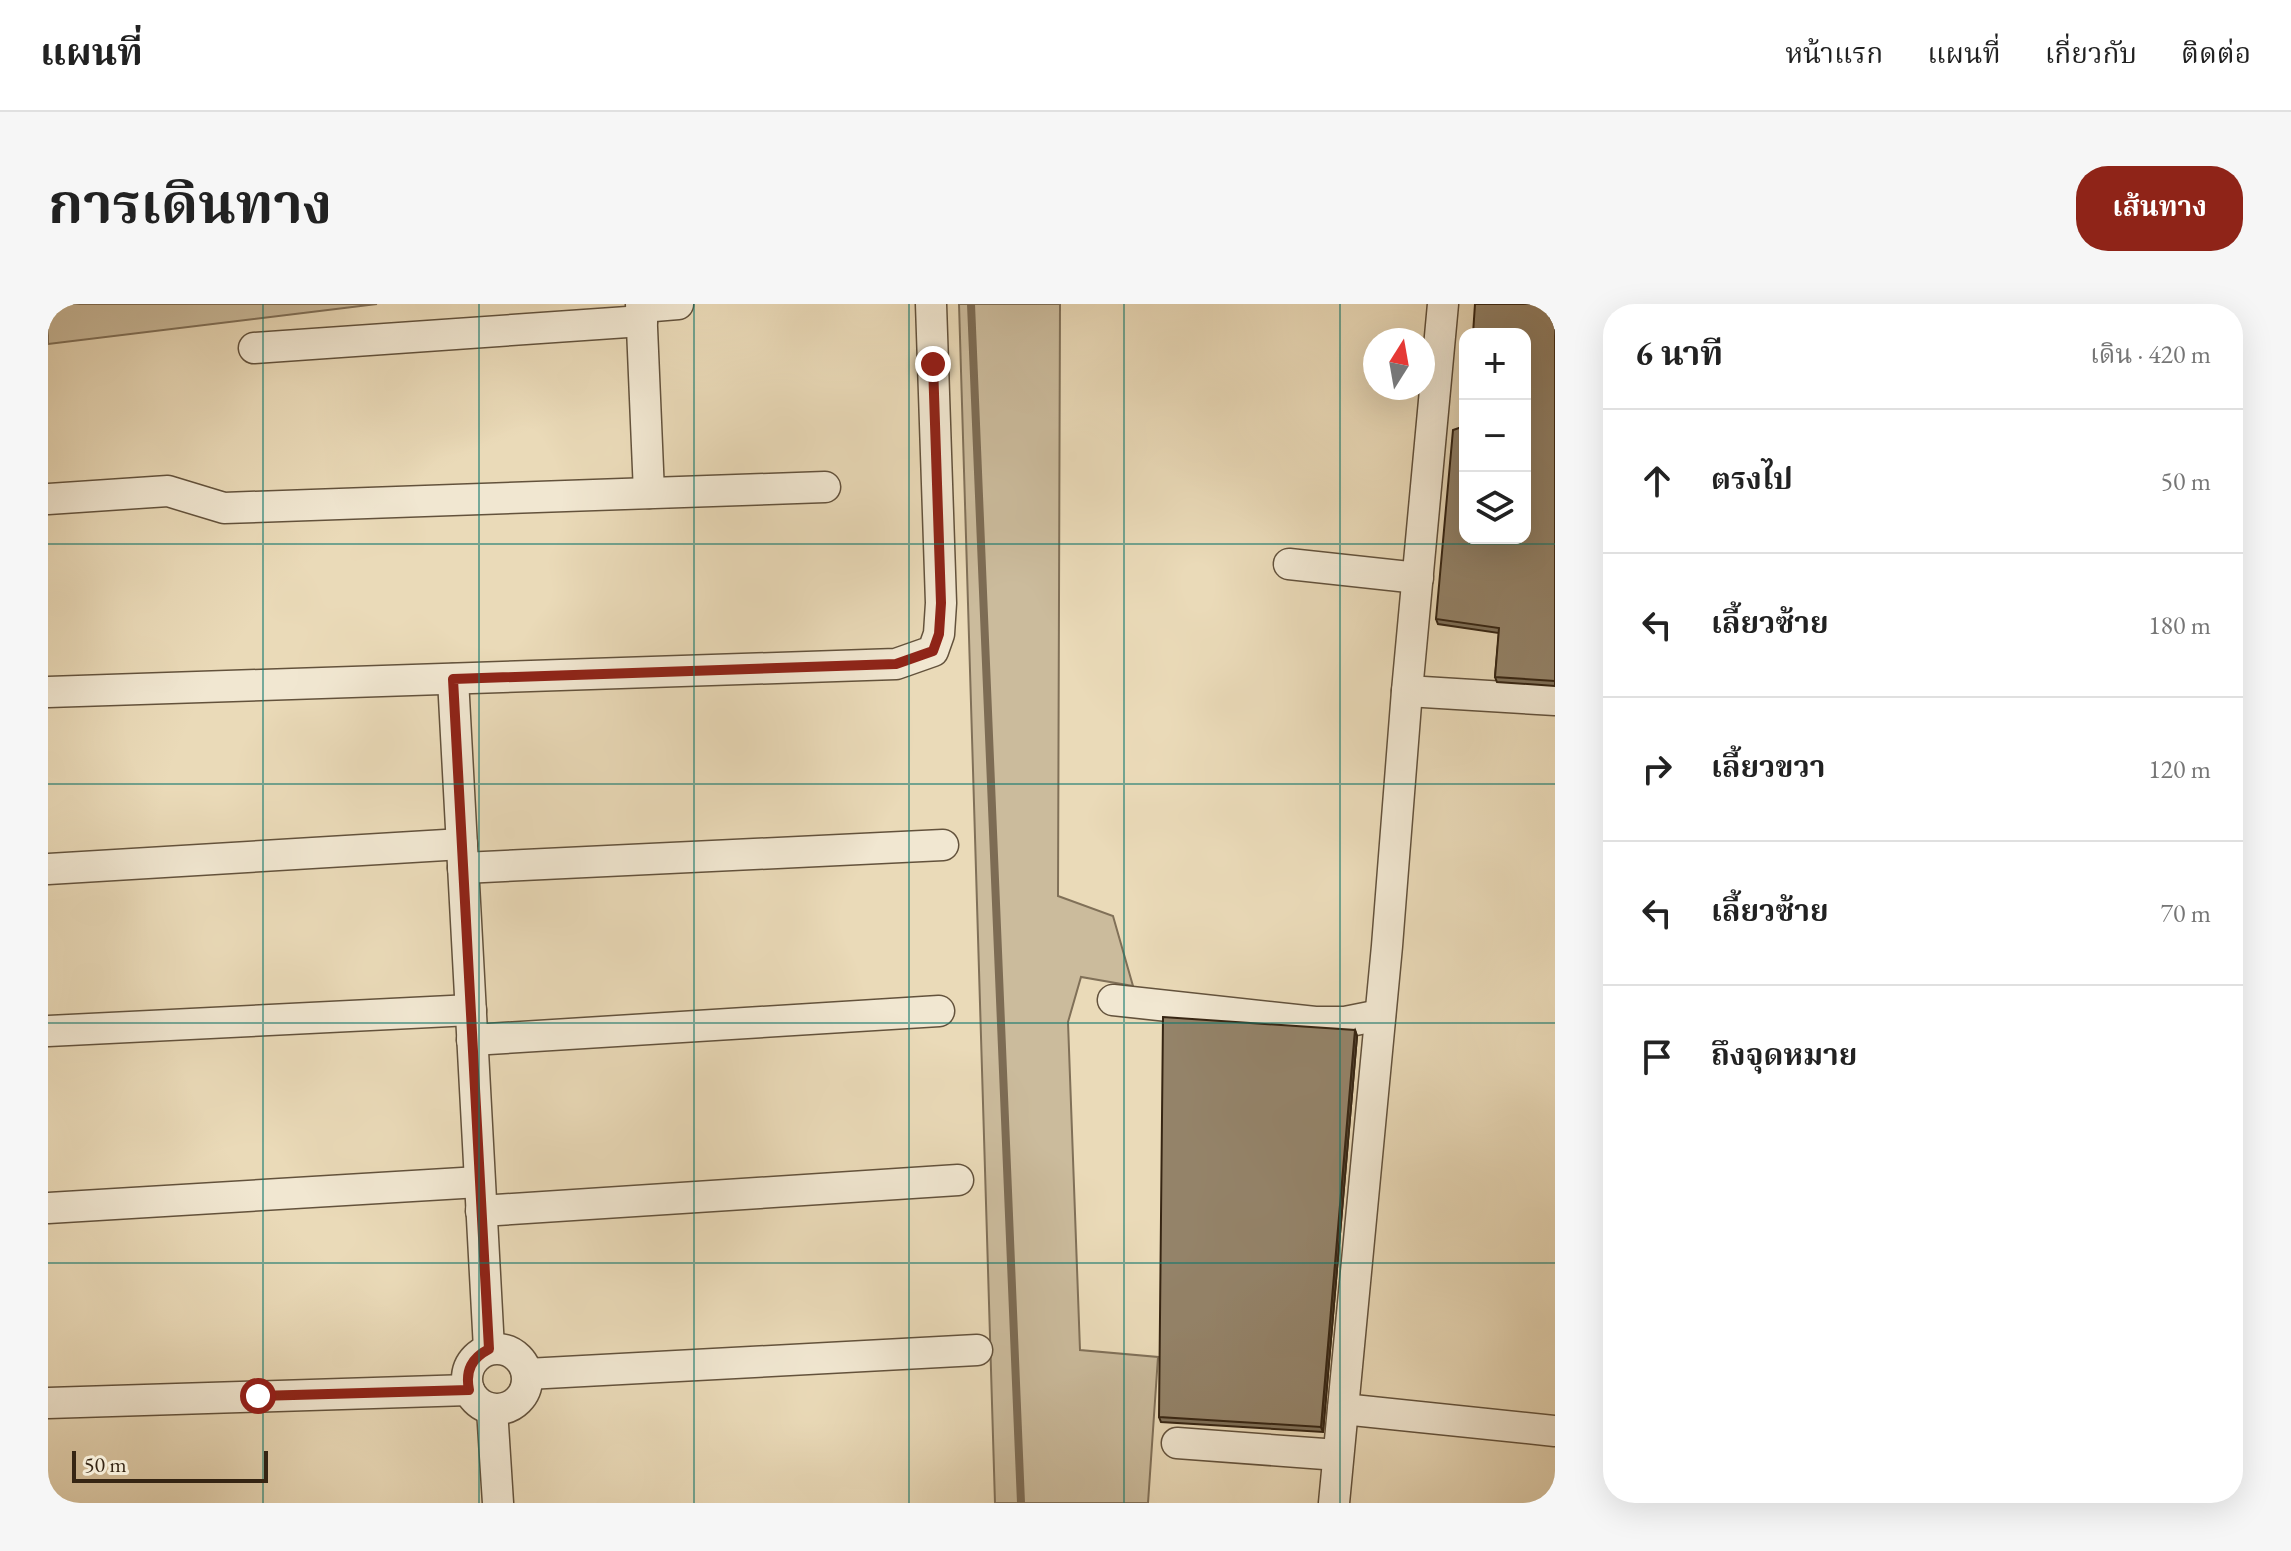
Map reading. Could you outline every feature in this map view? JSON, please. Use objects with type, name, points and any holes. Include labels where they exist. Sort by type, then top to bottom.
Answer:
[{"type":"street","points":[[254,348],[642,311],[678,304]]},
{"type":"street","points":[[48,692],[896,664],[933,651],[939,634],[941,603],[931,304]]},
{"type":"street","points":[[1334,1503],[1443,304]]},
{"type":"street","points":[[642,311],[649,493]]},
{"type":"street","points":[[48,499],[168,491],[224,508],[825,487]]},
{"type":"street","points":[[1289,564],[1418,578]]},
{"type":"street","points":[[453,679],[489,1349]]},
{"type":"street","points":[[1407,691],[1555,700]]},
{"type":"street","points":[[48,869],[943,845]]},
{"type":"street","points":[[1113,1000],[1315,1022],[1345,1022],[1380,1015]]},
{"type":"street","points":[[48,1031],[472,1025],[939,1011]]},
{"type":"street","points":[[48,1208],[958,1180]]},
{"type":"street","points":[[48,1403],[480,1399],[511,1406],[525,1393],[527,1374],[524,1364],[510,1351],[489,1349],[473,1361],[467,1380],[480,1399],[498,1503]]},
{"type":"street","points":[[527,1374],[977,1350]]},
{"type":"street","points":[[1343,1409],[1555,1431]]},
{"type":"street","points":[[1177,1443],[1338,1455]]},
{"type":"shaded area","points":[[48,304],[377,304],[48,344]]},
{"type":"shaded area","points":[[959,304],[1060,304],[1058,896],[1113,916],[1133,986],[1081,977],[1068,1022],[1080,1350],[1158,1357],[1148,1503],[995,1503]]},
{"type":"building","points":[[1475,304],[1555,304],[1555,681],[1495,677],[1499,628],[1436,619],[1453,430],[1459,428],[1459,544],[1531,544],[1531,328],[1473,328]]},
{"type":"building","points":[[1163,1017],[1355,1030],[1321,1427],[1159,1417]]},
{"type":"waterway","points":[[971,304],[1021,1503]]},
{"type":"route","points":[[258,1396],[469,1390],[468,1370],[473,1361],[489,1349],[453,679],[896,664],[933,651],[939,634],[941,603],[933,364]]}]
